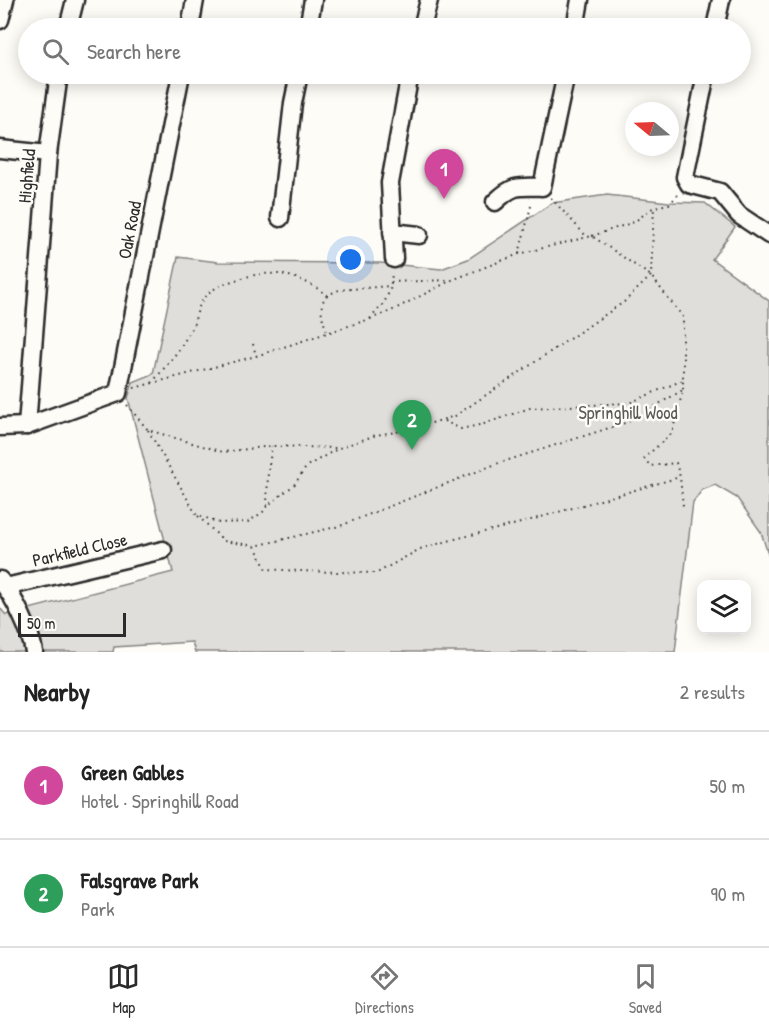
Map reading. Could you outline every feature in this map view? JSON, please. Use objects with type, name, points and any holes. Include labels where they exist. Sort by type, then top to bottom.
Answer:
[{"type":"street","points":[[0,20],[6,0]]},
{"type":"street","points":[[70,18],[75,0]]},
{"type":"street","points":[[192,18],[195,0]]},
{"type":"street","points":[[310,18],[314,0]]},
{"type":"street","points":[[424,18],[429,0]]},
{"type":"street","points":[[577,18],[580,0]]},
{"type":"street","points":[[717,18],[721,0]]},
{"type":"street","name":"Highfield","points":[[27,426],[48,154],[58,84]]},
{"type":"street","name":"Oak Road","points":[[117,393],[175,84]]},
{"type":"street","points":[[280,218],[297,84]]},
{"type":"street","points":[[394,260],[390,183],[408,84]]},
{"type":"street","points":[[495,202],[509,189],[522,186],[542,187],[564,84]]},
{"type":"street","points":[[704,84],[685,177],[689,184],[720,192],[739,215],[769,236]]},
{"type":"street","points":[[0,149],[48,154]]},
{"type":"street","points":[[392,232],[419,235]]},
{"type":"street","points":[[0,427],[27,426],[117,393]]},
{"type":"street","name":"Parkfield Close","points":[[3,584],[163,550]]},
{"type":"street","points":[[3,584],[28,631],[34,652]]},
{"type":"path","points":[[683,390],[628,422],[496,464],[340,526],[255,546],[224,541],[196,514],[148,430],[117,393],[256,356],[370,319],[389,312],[452,280],[519,254],[591,236],[634,222],[654,207],[669,204],[689,184]]},
{"type":"path","points":[[519,254],[533,196],[542,187],[587,237]]},
{"type":"path","points":[[196,514],[219,523],[248,522],[294,485],[307,466],[339,448],[376,435],[408,430],[455,416],[624,302],[651,276],[654,207]]},
{"type":"path","points":[[591,236],[651,276],[683,317],[683,390],[672,433],[644,458],[650,466],[676,463],[683,506]]},
{"type":"path","points":[[370,319],[384,303],[394,260]]},
{"type":"path","points":[[152,383],[183,343],[206,295],[222,284],[256,274],[283,273],[316,287],[327,295]]},
{"type":"path","points":[[327,333],[322,314],[322,302],[327,295],[339,290],[452,280]]},
{"type":"path","points":[[253,344],[256,356]]},
{"type":"path","points":[[442,420],[461,429],[484,424],[530,408],[629,403],[683,380]]},
{"type":"path","points":[[148,430],[223,452],[272,446],[339,448]]},
{"type":"path","points":[[267,506],[268,471],[272,446]]},
{"type":"path","points":[[255,546],[266,569],[377,573],[420,549],[680,477]]},
{"type":"green space","name":"Springhill Wood","points":[[607,195],[669,202],[705,203],[735,227],[712,259],[769,301],[769,557],[761,532],[737,498],[715,485],[702,490],[693,502],[675,652],[195,652],[192,642],[114,647],[113,652],[0,652],[0,608],[6,615],[173,572],[128,398],[133,382],[153,374],[178,257],[218,262],[380,263],[441,269],[468,259],[552,203]]},
{"type":"place","name":"Green Gables","points":[[444,199]]},
{"type":"place","name":"Falsgrave Park","points":[[412,450]]}]
